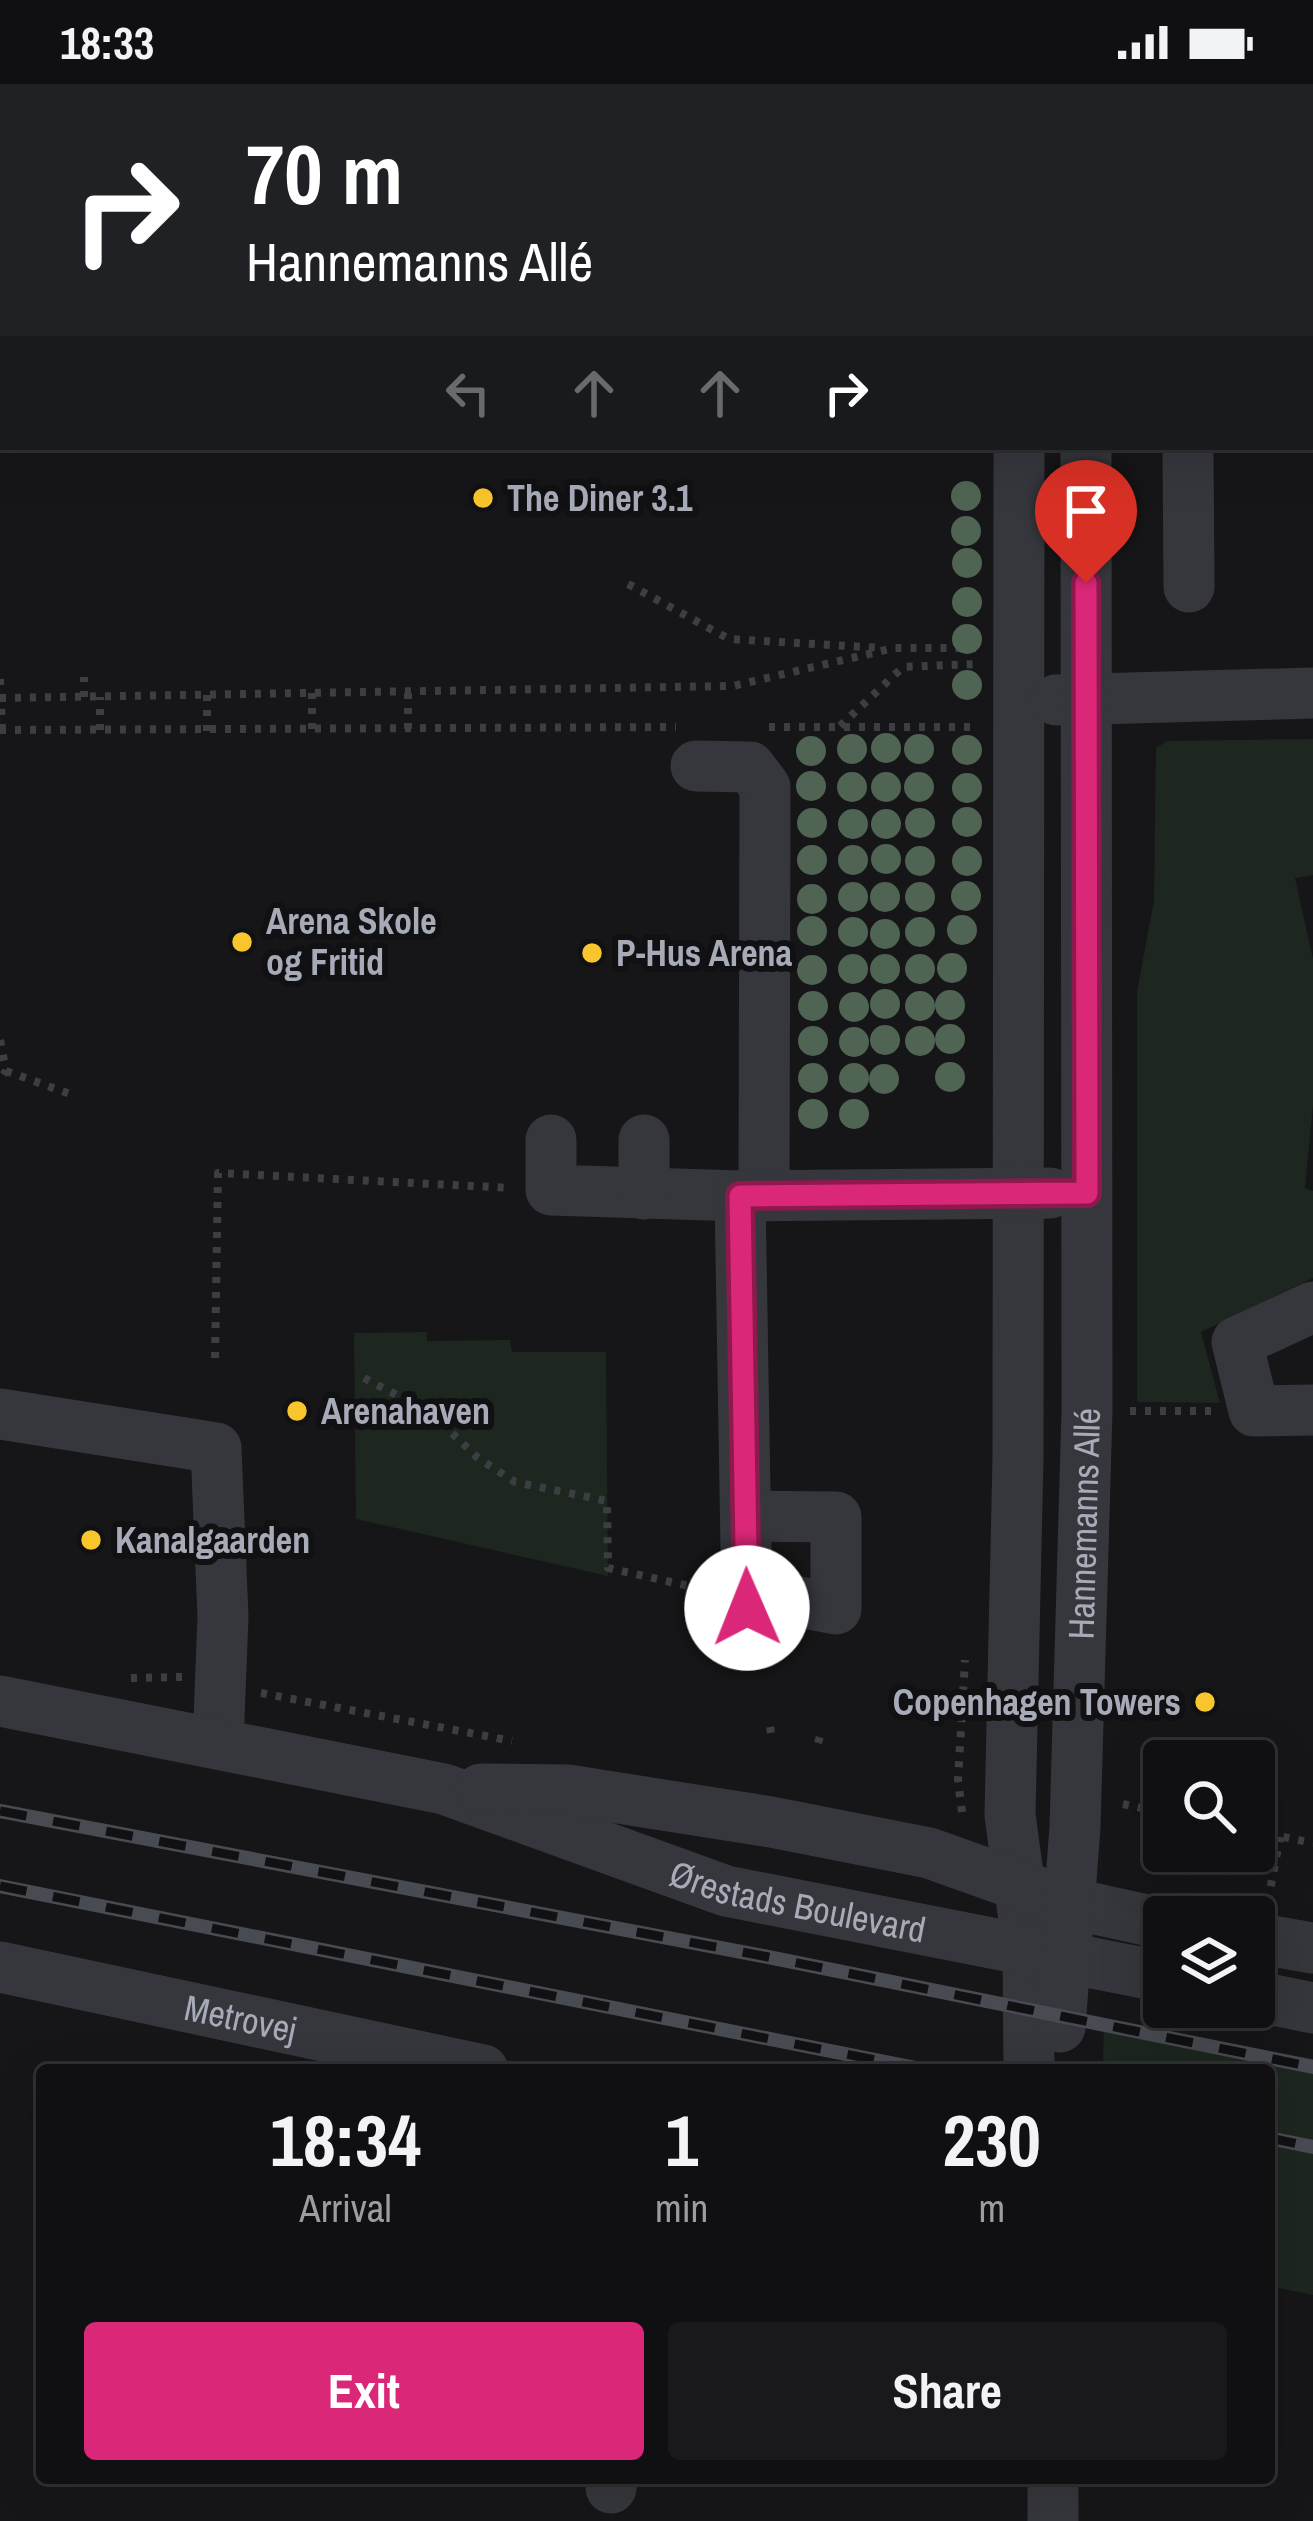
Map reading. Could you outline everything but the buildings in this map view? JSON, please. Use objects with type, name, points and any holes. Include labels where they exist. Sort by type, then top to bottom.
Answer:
[{"type":"street","name":"Hannemanns Allé","points":[[1019,450],[1018,1482],[1010,1815],[1018,1883],[1046,1953],[1058,2064]]},
{"type":"street","name":"Hannemanns Allé","points":[[1030,2064],[1046,1953],[1069,1903],[1078,1758],[1087,1411],[1086,450]]},
{"type":"street","points":[[1188,450],[1189,587]]},
{"type":"street","points":[[1021,714],[1086,699],[1313,693]]},
{"type":"street","points":[[688,746],[757,772],[767,806],[752,1196],[759,1500],[746,1596],[836,1610],[836,1517],[759,1500]]},
{"type":"street","points":[[644,1140],[644,1194]]},
{"type":"street","points":[[551,1165],[644,1194],[1087,1193]]},
{"type":"street","points":[[1313,1306],[1237,1342],[1255,1411],[1313,1410]]},
{"type":"street","points":[[0,1414],[216,1448],[223,1617],[218,1744]]},
{"type":"street","name":"Ørestads Boulevard","points":[[0,1701],[444,1789],[726,1891],[1143,1973]]},
{"type":"street","name":"Ørestads Boulevard","points":[[444,1789],[568,1790],[771,1822],[928,1853],[1069,1903],[1143,1919]]},
{"type":"street","points":[[1275,1928],[1313,1948]]},
{"type":"street","name":"Metrovej","points":[[0,1967],[455,2064]]},
{"type":"street","points":[[1275,2000],[1313,2008]]},
{"type":"street","points":[[1053,2484],[1053,2521]]},
{"type":"path","points":[[628,584],[729,640],[1020,649]]},
{"type":"path","points":[[1,698],[733,686],[894,648]]},
{"type":"path","points":[[840,726],[903,667],[970,664]]},
{"type":"path","points":[[84,677],[84,697]]},
{"type":"path","points":[[0,680],[1,730],[408,728],[688,746]]},
{"type":"path","points":[[408,692],[408,728]]},
{"type":"path","points":[[207,693],[207,730]]},
{"type":"path","points":[[312,693],[312,730]]},
{"type":"path","points":[[100,697],[100,730]]},
{"type":"path","points":[[749,727],[1021,714]]},
{"type":"path","points":[[0,1040],[3,1075],[73,1095]]},
{"type":"path","points":[[215,1358],[218,1173],[551,1165]]},
{"type":"path","points":[[364,1378],[431,1413],[478,1458],[515,1482],[607,1502],[608,1568],[746,1596]]},
{"type":"path","points":[[1087,1411],[1255,1411]]},
{"type":"path","points":[[113,1678],[176,1676],[518,1743]]},
{"type":"path","points":[[818,1743],[822,1730]]},
{"type":"path","points":[[1123,1804],[1143,1808]]},
{"type":"path","points":[[1275,1836],[1313,1844]]},
{"type":"path","points":[[1266,1896],[1280,1837]]},
{"type":"shaded area","points":[[1313,739],[1313,875],[1295,878],[1313,959],[1313,1105],[1305,1188],[1313,1191],[1313,1278],[1201,1332],[1220,1403],[1137,1402],[1137,992],[1154,900],[1156,748],[1167,741]]},
{"type":"shaded area","points":[[427,1332],[427,1341],[510,1340],[512,1352],[606,1352],[608,1576],[356,1519],[354,1333]]},
{"type":"shaded area","points":[[1104,2019],[1313,2059],[1313,2295],[1275,2287],[1275,2064],[1103,2064]]},
{"type":"railway","points":[[0,1811],[763,1956],[1313,2067]]},
{"type":"railway","points":[[0,1886],[896,2064]]},
{"type":"railway","points":[[1275,2139],[1313,2147]]},
{"type":"place","name":"The Diner 3.1","points":[[483,498]]},
{"type":"place","name":"Arena Skole og Fritid","points":[[242,942]]},
{"type":"place","name":"P-Hus Arena","points":[[592,953]]},
{"type":"place","name":"Arenahaven","points":[[297,1411]]},
{"type":"place","name":"Kanalgaarden","points":[[91,1540]]},
{"type":"place","name":"Copenhagen Towers","points":[[1205,1702]]},
{"type":"route","points":[[747,1608],[740,1196],[1087,1193],[1086,583]]}]
